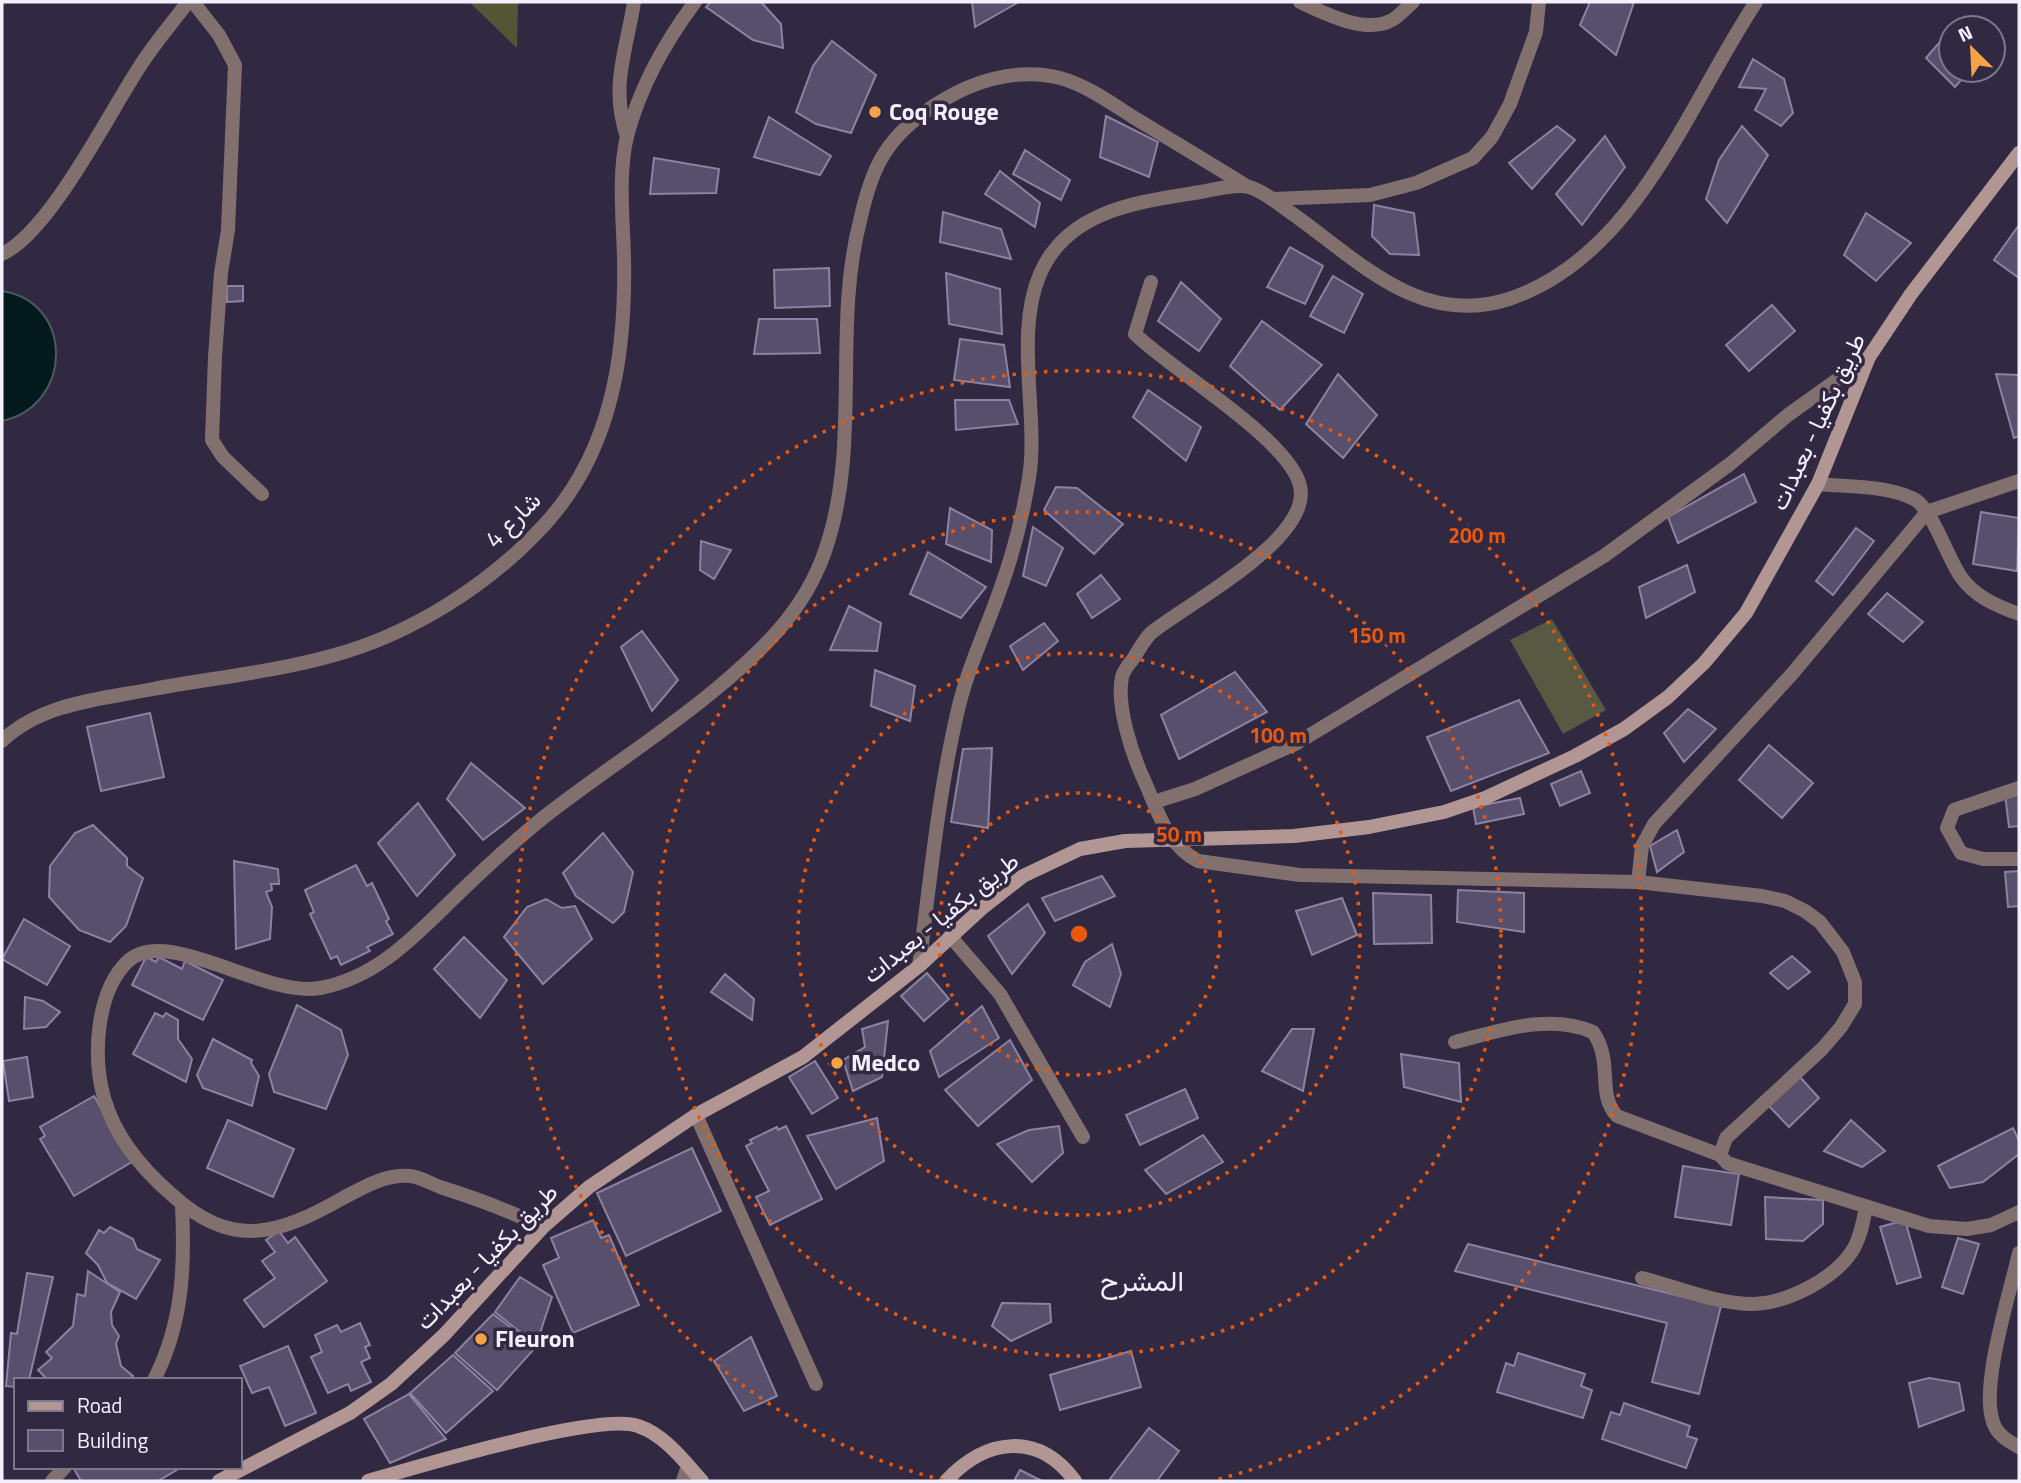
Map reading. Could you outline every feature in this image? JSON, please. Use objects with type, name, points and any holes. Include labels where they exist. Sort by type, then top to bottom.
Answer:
[{"type":"main road","name":"طريق بكفيا - بعبدات","points":[[219,1481],[350,1413],[391,1384],[444,1335],[543,1227],[589,1186],[696,1115],[803,1057],[919,966],[950,936],[1023,876],[1080,849],[1169,837],[1294,836],[1406,821],[1485,798],[1575,756],[1624,729],[1668,697],[1704,663],[1746,613],[1818,484],[1869,357],[1911,294],[2019,153]]},
{"type":"main road","points":[[368,1481],[564,1430],[616,1424],[637,1425],[654,1434],[702,1481]]},
{"type":"main road","points":[[946,1481],[974,1457],[1001,1446],[1019,1445],[1055,1460],[1076,1481]]},
{"type":"street","points":[[2,254],[18,246],[43,219],[141,64],[191,2],[219,35],[235,65],[228,230],[221,272],[212,440],[223,457],[262,494]]},
{"type":"street","points":[[627,137],[618,112],[617,89],[634,2]]},
{"type":"street","name":"شارع 4","points":[[2,741],[24,724],[79,704],[299,663],[352,649],[418,621],[474,586],[514,556],[568,496],[588,465],[606,422],[616,382],[625,288],[622,189],[627,137],[647,80],[671,36],[695,2]]},
{"type":"street","points":[[1300,2],[1342,19],[1377,25],[1391,21],[1413,2]]},
{"type":"street","points":[[543,1227],[484,1200],[412,1176],[378,1179],[306,1219],[266,1233],[217,1226],[182,1205],[128,1148],[111,1121],[101,1090],[97,1029],[113,985],[127,962],[150,950],[193,957],[282,989],[319,989],[382,964],[537,823],[696,706],[770,641],[806,597],[831,531],[839,492],[846,404],[848,291],[856,237],[866,196],[882,156],[903,130],[931,107],[977,83],[1023,74],[1060,78],[1100,97],[1272,199],[1386,282],[1416,299],[1444,305],[1476,306],[1508,299],[1544,283],[1578,261],[1632,205],[1660,166],[1756,2]]},
{"type":"street","points":[[1272,199],[1370,195],[1416,183],[1473,158],[1492,137],[1510,104],[1536,32],[1541,4]]},
{"type":"street","points":[[919,966],[957,712],[1001,587],[1030,474],[1028,374],[1031,322],[1040,273],[1063,241],[1086,221],[1106,212],[1151,200],[1245,185]]},
{"type":"street","points":[[1151,282],[1135,334],[1174,368],[1273,443],[1295,472],[1302,494],[1297,511],[1274,540],[1219,587],[1149,635],[1122,676],[1125,728],[1169,837],[1185,854],[1198,861],[1300,875],[1638,882],[1785,901],[1805,911],[1832,936],[1850,965],[1855,982],[1855,1004],[1841,1027],[1822,1049],[1740,1124],[1722,1145],[1720,1155]]},
{"type":"street","points":[[1154,802],[1195,789],[1297,743],[1604,556],[1730,464],[1799,406],[1869,357]]},
{"type":"street","points":[[1638,882],[1642,846],[1654,824],[1792,674],[1927,512],[2019,481]]},
{"type":"street","points":[[1818,484],[1894,491],[1917,500],[1927,512],[1962,579],[1986,601],[2019,614]]},
{"type":"street","points":[[2019,788],[1954,810],[1947,828],[1961,853],[1983,859],[2019,859]]},
{"type":"street","points":[[950,936],[1000,994],[1083,1137]]},
{"type":"street","points":[[1455,1042],[1518,1027],[1553,1023],[1580,1026],[1593,1032],[1600,1042],[1605,1057],[1608,1102],[1617,1115],[1720,1155],[1727,1163],[1929,1226],[1967,1229],[1991,1225],[2019,1212]]},
{"type":"street","points":[[696,1115],[816,1384]]},
{"type":"street","points":[[155,1378],[165,1359],[181,1300],[182,1205]]},
{"type":"street","points":[[1642,1278],[1716,1298],[1752,1304],[1803,1291],[1840,1265],[1853,1250],[1863,1228],[1866,1207]]},
{"type":"street","points":[[2019,1253],[1997,1348],[1989,1410],[1996,1430],[2019,1447]]},
{"type":"street","points":[[683,1481],[688,1466]]},
{"type":"green space","points":[[469,2],[518,2],[517,48]]},
{"type":"green space","points":[[1552,619],[1606,710],[1563,734],[1510,640]]},
{"type":"shaded area","points":[[2,291],[26,299],[43,314],[53,333],[56,354],[52,376],[42,396],[25,412],[2,421]]},
{"type":"building","points":[[711,2],[761,2],[781,24],[783,48],[753,40],[706,7]]},
{"type":"building","points":[[972,2],[1017,2],[1017,3],[975,27]]},
{"type":"building","points":[[1590,2],[1634,2],[1616,55],[1580,25]]},
{"type":"building","points":[[832,41],[876,75],[851,133],[816,124],[796,112],[813,66]]},
{"type":"building","points":[[1937,45],[1937,69],[1926,58]]},
{"type":"building","points":[[1753,59],[1784,79],[1793,113],[1781,126],[1755,110],[1766,89],[1739,87]]},
{"type":"building","points":[[1106,116],[1158,142],[1149,177],[1100,157]]},
{"type":"building","points":[[769,117],[831,156],[820,175],[754,157]]},
{"type":"building","points":[[1557,126],[1575,140],[1532,189],[1509,163]]},
{"type":"building","points":[[1742,126],[1768,155],[1727,223],[1706,199],[1719,160]]},
{"type":"building","points":[[1605,136],[1625,167],[1582,225],[1556,194]]},
{"type":"building","points":[[1025,150],[1070,180],[1061,200],[1013,174]]},
{"type":"building","points":[[654,158],[719,169],[716,193],[650,194]]},
{"type":"building","points":[[1000,171],[1040,203],[1035,227],[985,194]]},
{"type":"building","points":[[1374,205],[1414,213],[1419,255],[1390,254],[1372,236]]},
{"type":"building","points":[[943,212],[1001,229],[1011,259],[940,242]]},
{"type":"building","points":[[1866,213],[1911,243],[1876,281],[1844,255]]},
{"type":"building","points":[[2019,225],[2019,278],[1994,260]]},
{"type":"building","points":[[1290,247],[1323,266],[1305,304],[1267,287]]},
{"type":"building","points":[[829,268],[830,306],[775,308],[774,270]]},
{"type":"building","points":[[946,273],[1000,289],[1002,334],[949,324]]},
{"type":"building","points":[[1333,276],[1363,294],[1344,333],[1310,316]]},
{"type":"building","points":[[1181,282],[1221,319],[1199,351],[1158,321]]},
{"type":"building","points":[[227,286],[243,286],[243,301],[227,302]]},
{"type":"building","points":[[1772,305],[1795,331],[1749,371],[1726,345]]},
{"type":"building","points":[[759,319],[817,319],[820,353],[754,354]]},
{"type":"building","points":[[1262,321],[1322,365],[1280,410],[1230,366]]},
{"type":"building","points":[[960,339],[1004,345],[1010,387],[954,380]]},
{"type":"building","points":[[1338,374],[1377,415],[1343,458],[1306,424]]},
{"type":"building","points":[[1996,374],[2019,375],[2019,436],[2014,438]]},
{"type":"building","points":[[1148,390],[1201,427],[1186,461],[1133,417]]},
{"type":"building","points":[[955,400],[1009,400],[1018,424],[956,430]]},
{"type":"building","points":[[1744,474],[1756,502],[1678,543],[1668,517]]},
{"type":"building","points":[[1056,487],[1077,488],[1123,524],[1094,554],[1044,510]]},
{"type":"building","points":[[950,508],[992,530],[991,562],[946,544]]},
{"type":"building","points":[[1981,512],[2019,518],[2017,571],[1973,564]]},
{"type":"building","points":[[1033,527],[1063,548],[1046,586],[1023,576]]},
{"type":"building","points":[[1856,528],[1874,541],[1833,595],[1816,581]]},
{"type":"building","points":[[701,541],[731,550],[714,579],[700,570]]},
{"type":"building","points":[[928,552],[986,587],[961,618],[910,594]]},
{"type":"building","points":[[1687,565],[1695,592],[1646,618],[1639,587]]},
{"type":"building","points":[[1101,575],[1120,599],[1092,618],[1077,594]]},
{"type":"building","points":[[1887,593],[1923,622],[1903,642],[1868,614]]},
{"type":"building","points":[[849,606],[881,623],[877,651],[830,650]]},
{"type":"building","points":[[1044,623],[1058,641],[1023,670],[1010,646]]},
{"type":"building","points":[[642,631],[678,680],[652,711],[621,647]]},
{"type":"building","points":[[875,670],[915,686],[910,721],[871,706]]},
{"type":"building","points":[[1235,672],[1267,712],[1179,759],[1161,715]]},
{"type":"building","points":[[1519,700],[1549,753],[1451,791],[1427,737]]},
{"type":"building","points":[[1688,709],[1716,729],[1684,762],[1664,733]]},
{"type":"building","points":[[150,713],[164,777],[101,791],[87,727]]},
{"type":"building","points":[[1769,745],[1813,783],[1782,818],[1739,780]]},
{"type":"building","points":[[992,748],[988,828],[951,822],[963,749]]},
{"type":"building","points":[[471,763],[525,808],[483,840],[447,799]]},
{"type":"building","points":[[1581,771],[1590,793],[1560,806],[1551,784]]},
{"type":"building","points":[[2019,793],[2019,826],[2009,827],[2005,794]]},
{"type":"building","points":[[1520,798],[1524,814],[1476,824],[1473,807]]},
{"type":"building","points":[[418,803],[455,855],[417,896],[378,843]]},
{"type":"building","points":[[93,825],[127,858],[127,866],[143,878],[126,926],[110,942],[79,930],[49,897],[50,866],[75,833]]},
{"type":"building","points":[[1677,830],[1684,852],[1657,872],[1650,846]]},
{"type":"building","points":[[603,833],[633,872],[624,912],[613,923],[576,896],[563,873]]},
{"type":"building","points":[[234,861],[278,869],[279,884],[271,884],[272,890],[266,892],[272,907],[270,939],[236,949]]},
{"type":"building","points":[[356,865],[367,886],[372,883],[393,934],[367,947],[370,951],[341,965],[337,956],[331,959],[310,914],[314,912],[305,890]]},
{"type":"building","points":[[2019,871],[2019,906],[2008,907],[2005,872]]},
{"type":"building","points":[[1102,876],[1115,896],[1055,921],[1042,898]]},
{"type":"building","points":[[1458,890],[1524,893],[1524,932],[1457,922]]},
{"type":"building","points":[[1373,893],[1431,895],[1432,943],[1374,944]]},
{"type":"building","points":[[1342,898],[1357,935],[1312,955],[1296,911]]},
{"type":"building","points":[[546,899],[562,908],[575,906],[592,939],[543,984],[504,937],[527,907]]},
{"type":"building","points":[[1028,904],[1045,933],[1012,974],[988,936]]},
{"type":"building","points":[[24,919],[70,946],[47,985],[2,959]]},
{"type":"building","points":[[464,937],[507,980],[480,1018],[434,969]]},
{"type":"building","points":[[1112,944],[1121,974],[1110,1007],[1073,985],[1085,962]]},
{"type":"building","points":[[1792,956],[1810,972],[1788,989],[1770,973]]},
{"type":"building","points":[[146,957],[156,962],[159,957],[182,969],[185,961],[223,980],[203,1020],[132,985]]},
{"type":"building","points":[[927,973],[949,999],[924,1021],[901,996]]},
{"type":"building","points":[[725,974],[754,999],[752,1020],[711,992]]},
{"type":"building","points":[[25,997],[43,1001],[60,1012],[46,1027],[24,1029]]},
{"type":"building","points":[[297,1005],[341,1030],[348,1055],[326,1109],[274,1092],[269,1074]]},
{"type":"building","points":[[982,1006],[999,1038],[939,1077],[930,1051]]},
{"type":"building","points":[[155,1013],[163,1017],[166,1013],[178,1020],[178,1039],[192,1059],[186,1082],[133,1054]]},
{"type":"building","points":[[888,1021],[882,1077],[853,1091],[843,1060],[865,1047],[862,1029]]},
{"type":"building","points":[[1292,1029],[1314,1029],[1303,1091],[1262,1071]]},
{"type":"building","points":[[213,1039],[252,1060],[251,1063],[259,1076],[252,1106],[203,1088],[197,1075]]},
{"type":"building","points":[[1010,1040],[1032,1080],[978,1126],[945,1090]]},
{"type":"building","points":[[1401,1054],[1459,1063],[1461,1102],[1404,1087]]},
{"type":"building","points":[[27,1057],[33,1097],[9,1101],[3,1061]]},
{"type":"building","points":[[815,1061],[838,1098],[812,1114],[789,1077]]},
{"type":"building","points":[[1799,1076],[1819,1098],[1789,1127],[1768,1105]]},
{"type":"building","points":[[1185,1089],[1198,1118],[1140,1145],[1126,1115]]},
{"type":"building","points":[[94,1096],[132,1162],[74,1196],[40,1139],[45,1136],[40,1127]]},
{"type":"building","points":[[877,1118],[884,1161],[836,1189],[807,1136]]},
{"type":"building","points":[[228,1120],[294,1149],[273,1197],[207,1168]]},
{"type":"building","points":[[1851,1120],[1885,1151],[1862,1167],[1824,1151]]},
{"type":"building","points":[[786,1126],[822,1199],[770,1225],[756,1197],[769,1191],[746,1146],[752,1143],[750,1140],[777,1127],[778,1130]]},
{"type":"building","points":[[1059,1126],[1063,1153],[1032,1182],[997,1144],[1029,1130]]},
{"type":"building","points":[[2013,1128],[2019,1141],[2019,1154],[1983,1182],[1950,1188],[1938,1166]]},
{"type":"building","points":[[1203,1135],[1223,1162],[1166,1194],[1145,1170]]},
{"type":"building","points":[[692,1148],[721,1211],[626,1256],[597,1193]]},
{"type":"building","points":[[1683,1166],[1739,1174],[1731,1225],[1675,1217]]},
{"type":"building","points":[[1765,1197],[1823,1200],[1823,1224],[1803,1241],[1766,1239]]},
{"type":"building","points":[[593,1220],[601,1238],[609,1235],[639,1305],[573,1333],[543,1265],[559,1258],[551,1238]]},
{"type":"building","points":[[1905,1220],[1921,1277],[1897,1284],[1880,1227]]},
{"type":"building","points":[[110,1227],[133,1239],[137,1249],[160,1260],[136,1299],[107,1283],[98,1265],[86,1253],[99,1230],[104,1233]]},
{"type":"building","points":[[279,1231],[288,1243],[295,1237],[327,1281],[264,1327],[244,1300],[275,1278],[262,1261],[275,1252],[266,1240]]},
{"type":"building","points":[[1958,1238],[1979,1244],[1963,1294],[1942,1287]]},
{"type":"building","points":[[1468,1244],[1721,1306],[1699,1394],[1652,1382],[1667,1323],[1455,1271]]},
{"type":"building","points":[[88,1271],[120,1292],[111,1312],[112,1325],[119,1336],[116,1344],[121,1366],[133,1376],[132,1378],[46,1378],[38,1370],[52,1358],[46,1352],[73,1326],[77,1294],[85,1296]]},
{"type":"building","points":[[27,1273],[53,1277],[29,1378],[14,1378],[14,1387],[6,1386],[11,1333],[17,1334]]},
{"type":"building","points":[[520,1277],[552,1297],[536,1345],[495,1312]]},
{"type":"building","points":[[1002,1303],[1050,1304],[1051,1322],[1011,1341],[992,1326]]},
{"type":"building","points":[[493,1314],[536,1347],[497,1390],[455,1353]]},
{"type":"building","points":[[360,1323],[370,1345],[365,1347],[370,1358],[361,1362],[371,1382],[351,1391],[348,1384],[328,1393],[311,1357],[322,1352],[315,1335],[337,1325],[341,1332]]},
{"type":"building","points":[[751,1337],[777,1396],[744,1411],[714,1361]]},
{"type":"building","points":[[288,1346],[316,1413],[285,1426],[269,1387],[252,1393],[240,1366]]},
{"type":"building","points":[[1131,1351],[1141,1387],[1060,1410],[1050,1375]]},
{"type":"building","points":[[1518,1353],[1585,1374],[1581,1386],[1592,1390],[1583,1418],[1497,1392],[1506,1363],[1514,1366]]},
{"type":"building","points":[[453,1355],[493,1391],[446,1433],[410,1393]]},
{"type":"building","points":[[1929,1378],[1959,1383],[1964,1410],[1919,1427],[1909,1383]]},
{"type":"building","points":[[409,1394],[446,1439],[390,1463],[364,1419]]},
{"type":"building","points":[[1624,1403],[1690,1426],[1687,1436],[1697,1439],[1686,1468],[1602,1439],[1611,1412],[1620,1415]]},
{"type":"building","points":[[1149,1428],[1179,1451],[1157,1481],[1110,1479]]},
{"type":"building","points":[[74,1469],[179,1469],[158,1481],[81,1481]]},
{"type":"building","points":[[1020,1470],[1042,1481],[1014,1481]]},
{"type":"place","name":"Coq Rouge","points":[[875,112]]},
{"type":"place","name":"Medco","points":[[837,1063]]},
{"type":"place","name":"Fleuron","points":[[481,1339]]},
{"type":"district","name":"المشرح","points":[[1142,1281]]}]
